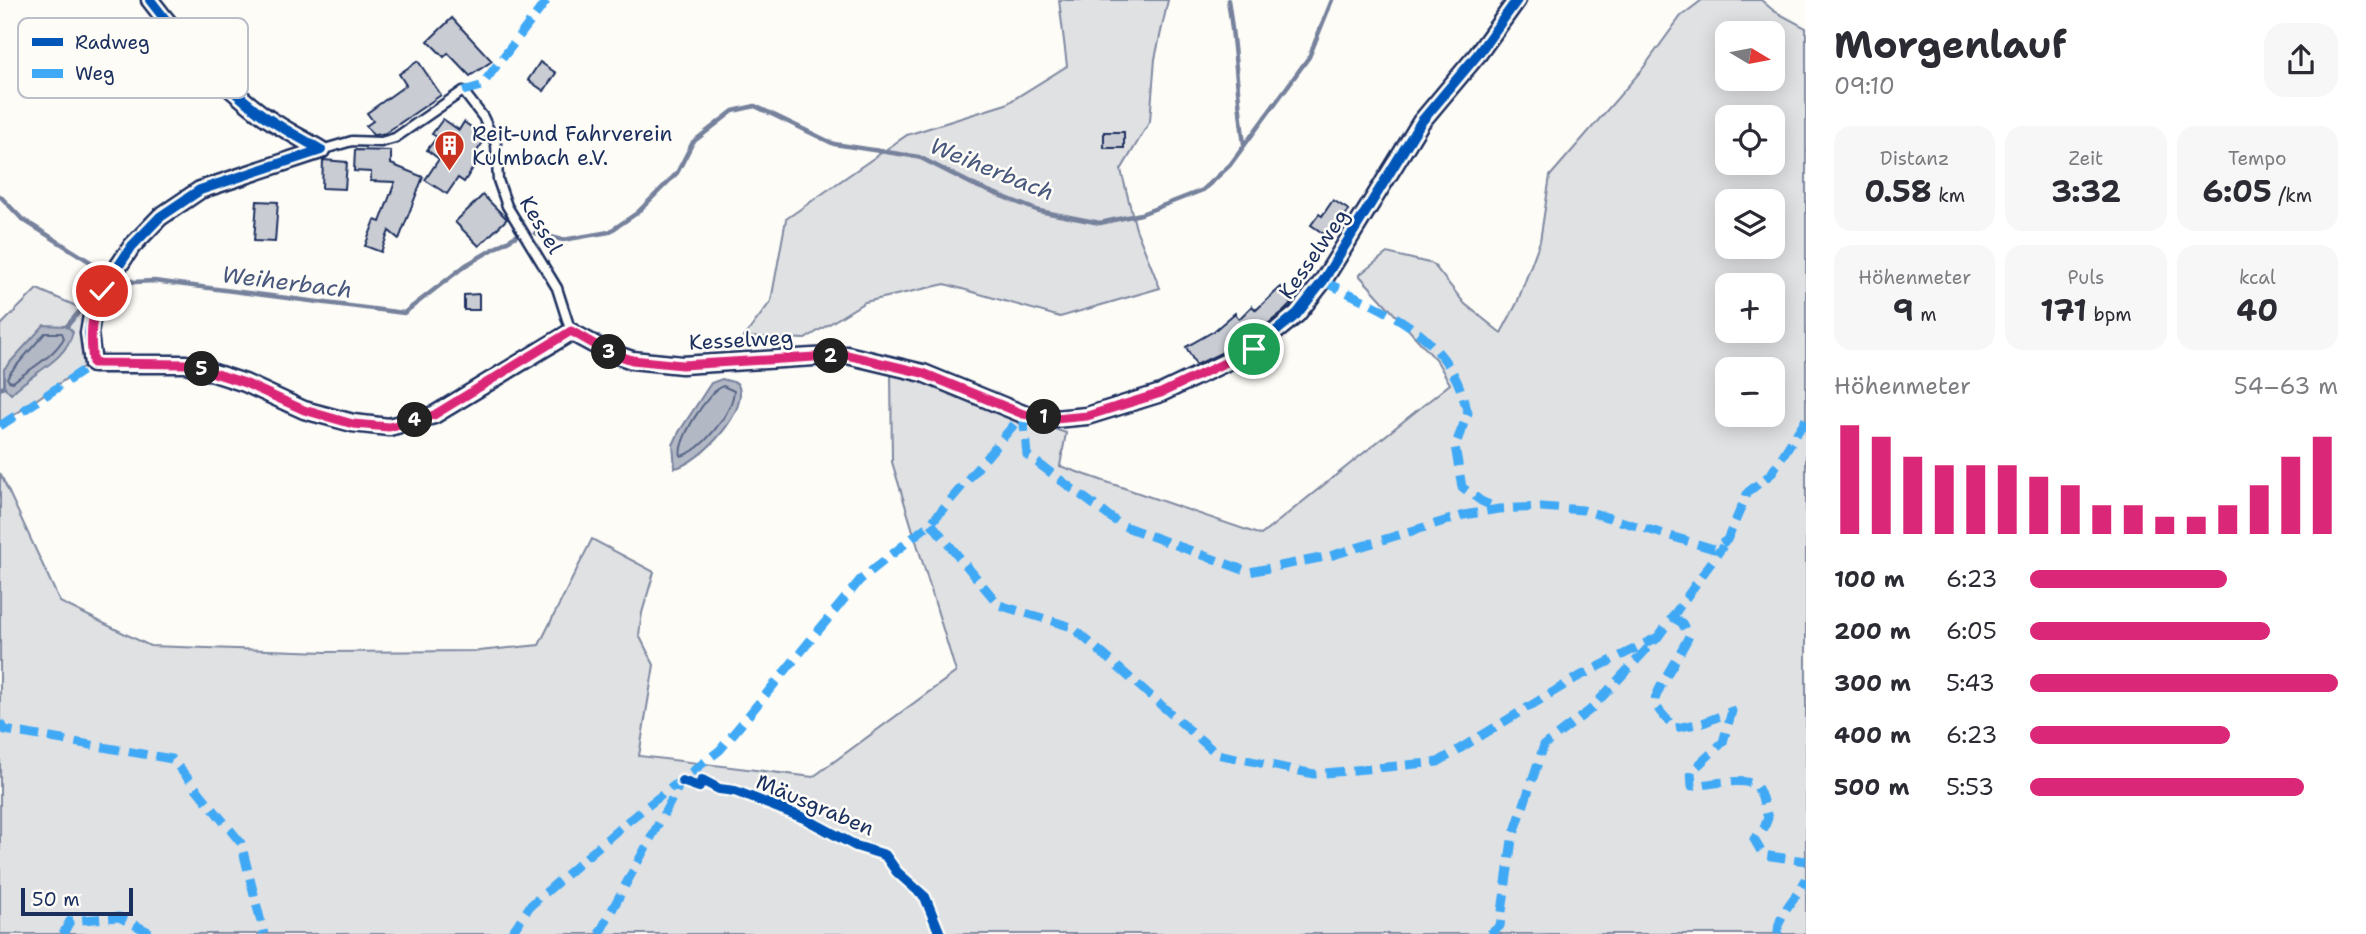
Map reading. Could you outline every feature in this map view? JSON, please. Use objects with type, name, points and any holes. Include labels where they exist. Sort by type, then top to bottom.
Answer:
[{"type":"street","points":[[150,0],[163,18]]},
{"type":"street","name":"Kesselweg","points":[[571,331],[606,351],[632,360],[682,365],[847,355],[923,373],[1023,414],[1055,419],[1087,416],[1161,393],[1254,349],[1297,314],[1337,260],[1421,122],[1478,54],[1517,0]]},
{"type":"street","points":[[243,98],[261,113],[321,150]]},
{"type":"street","points":[[321,150],[200,190],[160,217],[132,246],[102,291],[93,310],[89,333],[93,363],[186,364],[245,383],[304,410],[353,424],[389,427],[434,415],[571,331]]},
{"type":"lane","name":"Kessel","points":[[321,150],[352,141],[381,142],[395,138],[463,91],[483,117],[496,145],[498,180],[507,206],[557,288],[571,331]]},
{"type":"shaded area","points":[[1059,0],[1168,0],[1155,59],[1150,121],[1121,170],[1136,229],[1160,288],[1060,317],[945,284],[865,302],[805,339],[744,337],[771,301],[786,219],[907,135],[1006,104],[1067,66]]},
{"type":"shaded area","points":[[1702,0],[1761,0],[1774,11],[1806,28],[1806,934],[0,934],[0,473],[60,602],[150,646],[326,652],[479,651],[539,645],[592,539],[654,572],[642,613],[639,635],[654,665],[639,756],[813,777],[956,672],[892,462],[891,371],[1066,433],[1060,466],[1261,535],[1450,384],[1437,361],[1359,275],[1387,253],[1433,264],[1465,304],[1501,333],[1517,303],[1540,241],[1550,176],[1641,71],[1681,16]]},
{"type":"shaded area","points":[[37,289],[83,309],[87,364],[0,425],[0,326]]},
{"type":"water","points":[[44,325],[67,326],[73,332],[69,343],[63,352],[11,394],[4,387],[4,369]]},
{"type":"water","points":[[722,379],[737,383],[740,394],[731,420],[710,446],[675,468],[673,445],[679,432],[711,383]]},
{"type":"building","points":[[452,18],[492,61],[470,76],[448,53],[444,57],[428,41]]},
{"type":"building","points":[[418,61],[441,95],[384,134],[373,135],[366,126],[373,121],[367,113],[406,85],[399,74]]},
{"type":"building","points":[[540,62],[556,73],[544,91],[528,80]]},
{"type":"building","points":[[443,119],[459,130],[464,122],[486,138],[475,154],[480,157],[464,182],[458,178],[447,194],[425,180],[439,159],[427,150],[437,137],[432,134]]},
{"type":"building","points":[[1104,132],[1124,132],[1124,148],[1104,148]]},
{"type":"building","points":[[355,150],[391,151],[391,164],[423,177],[399,239],[389,231],[381,252],[365,246],[375,220],[380,222],[395,182],[371,181],[371,172],[354,171]]},
{"type":"building","points":[[323,160],[347,162],[345,189],[322,188]]},
{"type":"building","points":[[483,195],[507,219],[479,246],[455,222]]},
{"type":"building","points":[[1333,200],[1349,210],[1330,238],[1311,225],[1319,214],[1322,216]]},
{"type":"building","points":[[257,201],[278,202],[275,242],[254,241]]},
{"type":"building","points":[[1281,287],[1290,296],[1287,299],[1291,304],[1284,311],[1246,341],[1196,365],[1186,347],[1214,331],[1235,313],[1239,319],[1252,306],[1256,310]]},
{"type":"building","points":[[479,294],[479,310],[464,310],[464,295]]},
{"type":"waterway","name":"Weiherbach","points":[[1228,0],[1244,144]]},
{"type":"waterway","name":"Weiherbach","points":[[535,233],[563,240],[609,232],[637,213],[677,173],[693,142],[733,111],[755,106],[834,144],[919,157],[976,186],[1039,211],[1100,223],[1141,214],[1203,190],[1230,165],[1309,57],[1332,0]]},
{"type":"waterway","points":[[0,196],[22,219],[100,268]]},
{"type":"waterway","name":"Weiherbach","points":[[119,275],[134,282],[154,281],[404,313],[466,265],[516,236]]},
{"type":"waterway","name":"Weiherbach","points":[[67,326],[91,298],[94,280],[100,268],[110,272]]},
{"type":"waterway","name":"Weiherbach","points":[[0,389],[4,387]]},
{"type":"marked path","points":[[463,91],[481,86],[547,0]]},
{"type":"marked path","points":[[1323,281],[1397,318],[1414,329],[1443,358],[1457,381],[1468,413],[1455,446],[1462,487],[1481,501],[1499,509]]},
{"type":"marked path","points":[[0,426],[93,364]]},
{"type":"marked path","points":[[1023,414],[1027,455],[1121,525],[1249,572],[1330,556],[1464,515],[1499,509],[1541,507],[1583,510],[1714,549],[1727,540],[1748,492],[1771,474],[1806,419]]},
{"type":"marked path","points":[[511,934],[530,906],[628,821],[720,750],[860,580],[931,523],[1023,414]]},
{"type":"marked path","points":[[931,523],[999,605],[1072,627],[1217,754],[1314,774],[1438,762],[1576,678],[1658,637]]},
{"type":"marked path","points":[[1490,934],[1500,926],[1512,840],[1544,745],[1590,710],[1658,637],[1723,546]]},
{"type":"marked path","points":[[1672,617],[1682,623],[1689,636],[1656,696],[1658,708],[1675,728],[1703,723],[1732,711],[1723,742],[1691,772],[1692,786],[1745,782],[1757,787],[1768,818],[1764,828],[1754,839],[1763,855],[1806,861]]},
{"type":"marked path","points":[[0,722],[5,730],[172,759],[241,843],[264,934]]},
{"type":"marked path","points":[[599,934],[680,784]]},
{"type":"marked path","points":[[1778,934],[1784,912],[1806,879]]},
{"type":"marked path","points":[[63,934],[70,921],[119,917],[153,934]]},
{"type":"cycle path","points":[[150,0],[165,18]]},
{"type":"cycle path","points":[[242,98],[267,118],[321,150],[200,190],[160,217],[132,246],[102,291],[93,310],[89,333],[93,364],[186,364],[245,383],[304,410],[353,423],[389,427],[434,415],[571,332],[606,351],[632,360],[682,365],[847,355],[923,373],[1023,414],[1055,419],[1087,416],[1161,393],[1254,349],[1297,314],[1323,281],[1421,122],[1478,54],[1517,0]]},
{"type":"cycle path","name":"Mäusgraben","points":[[682,781],[699,787],[702,780],[719,789],[735,791],[804,818],[856,846],[885,855],[897,872],[925,897],[940,934]]},
{"type":"place","name":"Reit-und Fahrverein Kulmbach e.V.","points":[[449,173]]},
{"type":"route","points":[[102,291],[93,310],[89,333],[93,363],[186,364],[245,383],[304,410],[353,424],[389,427],[434,415],[571,331],[606,351],[632,360],[682,365],[847,355],[923,373],[1023,414],[1055,419],[1087,416],[1161,393],[1254,349]]}]
